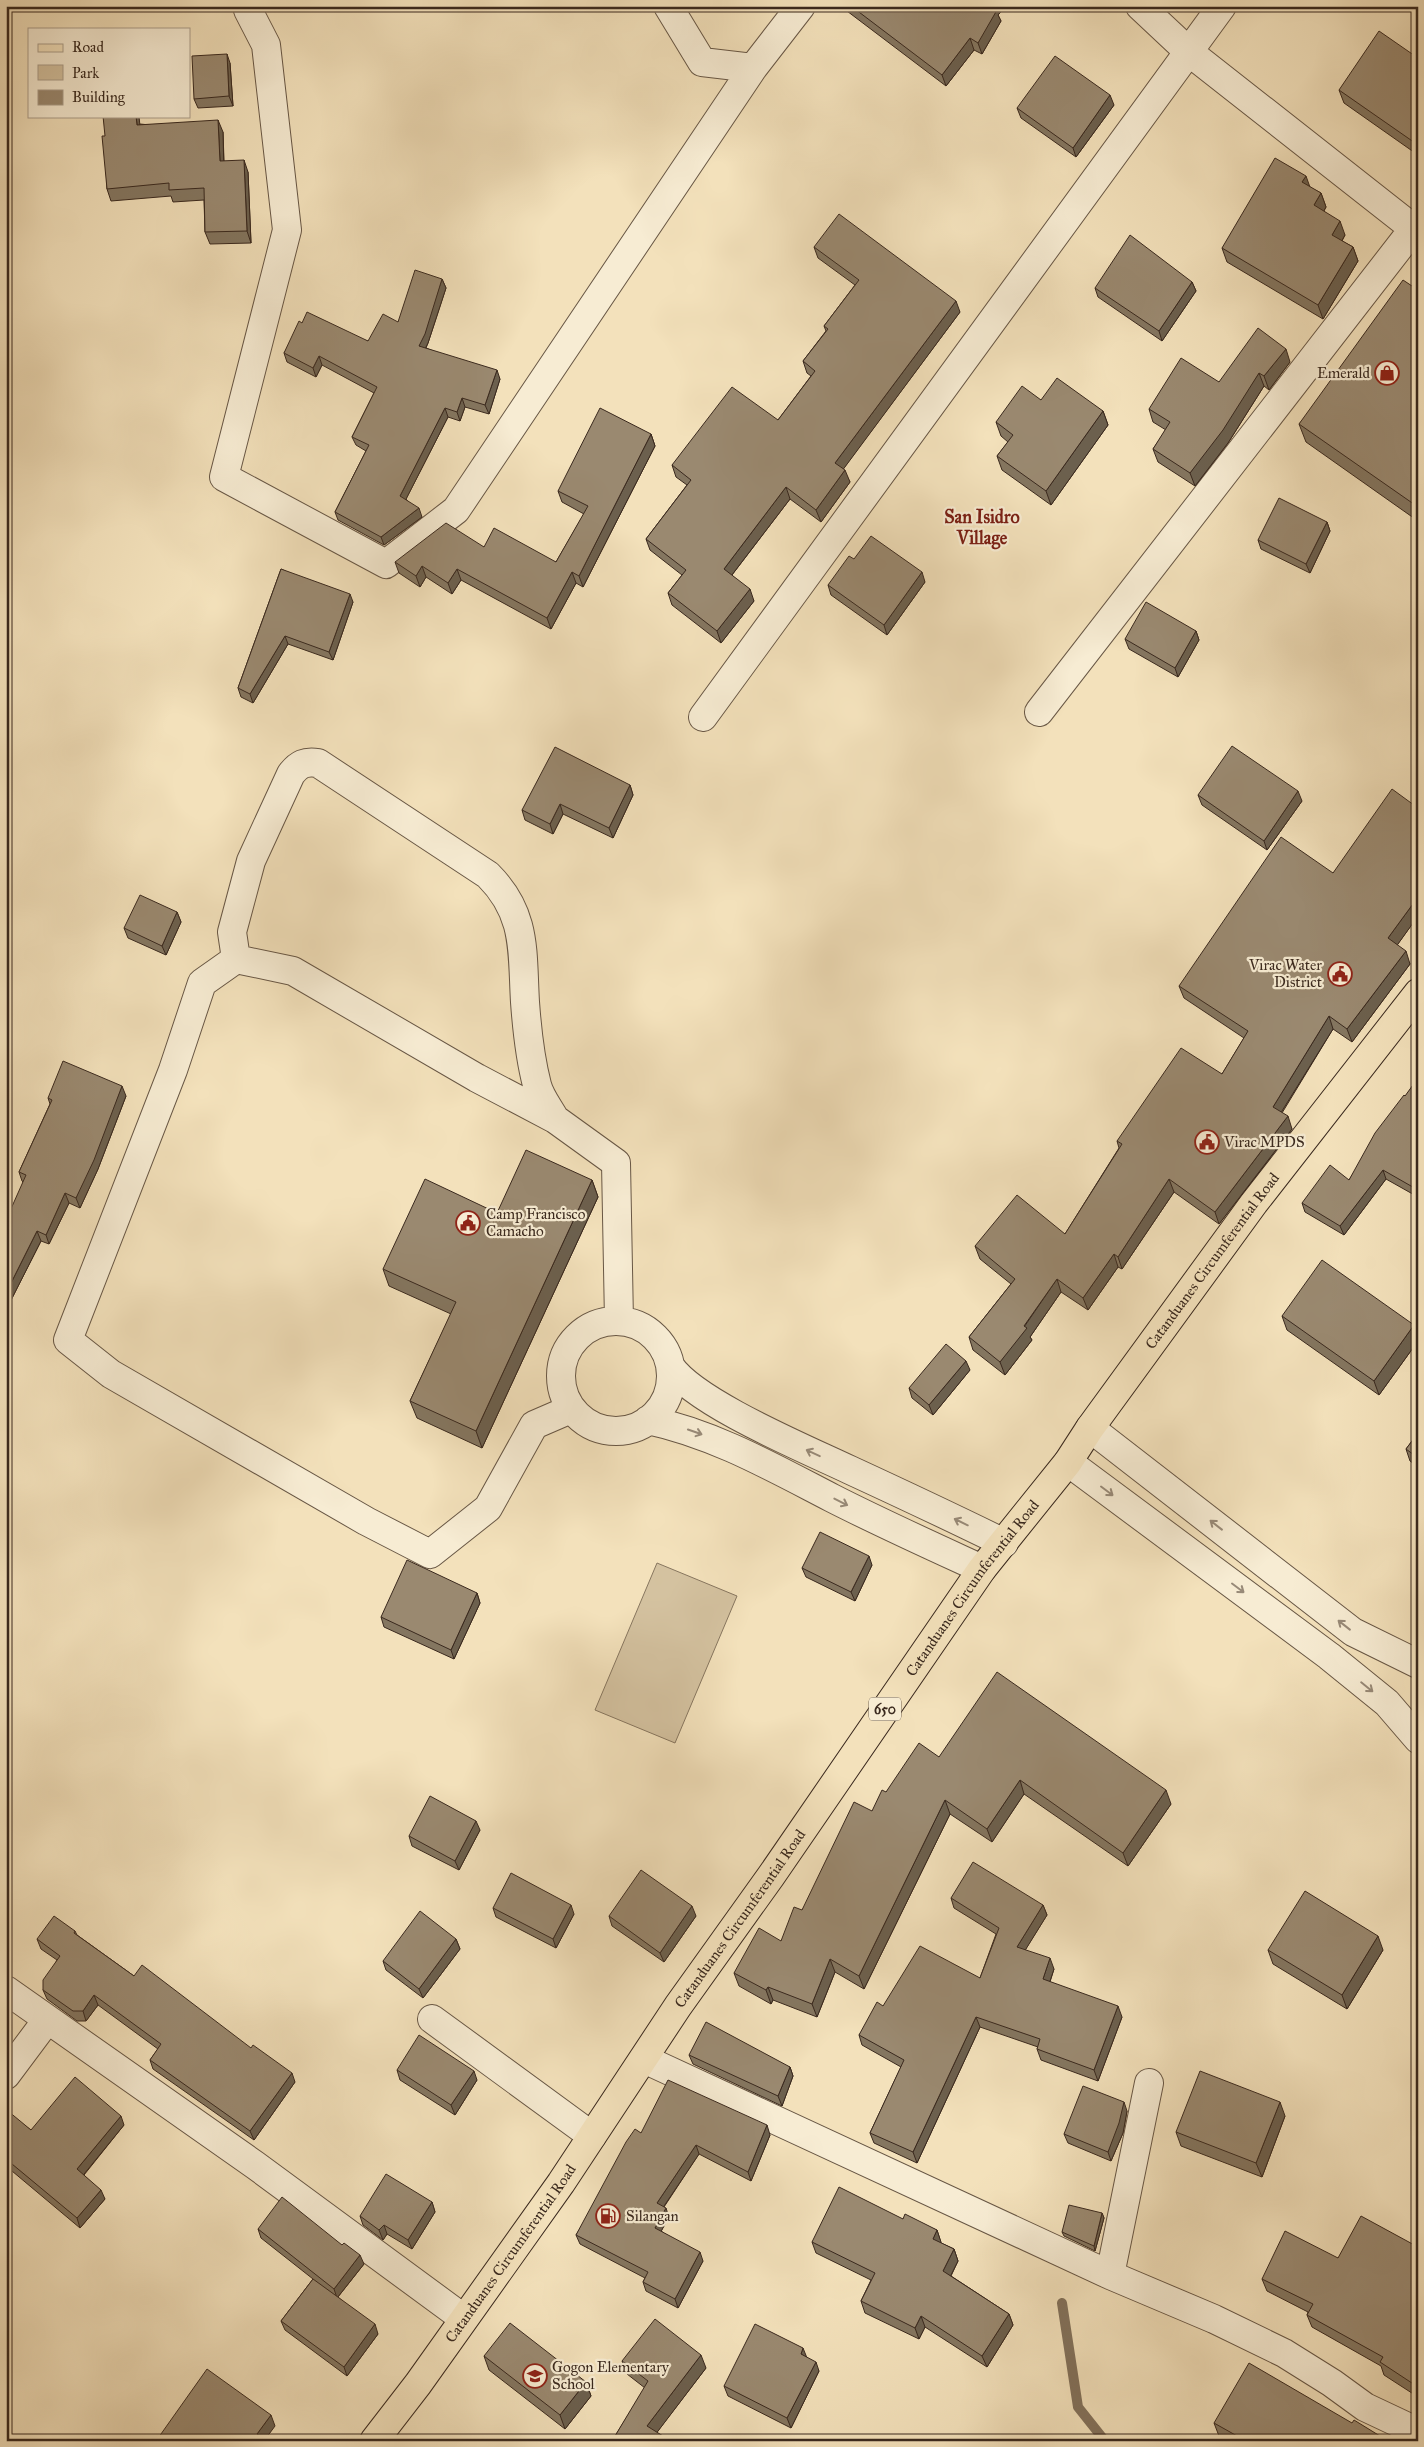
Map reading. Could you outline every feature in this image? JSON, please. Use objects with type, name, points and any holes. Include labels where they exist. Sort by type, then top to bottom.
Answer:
[{"type":"main road","name":"Catanduanes Circumferential Road","points":[[374,2441],[418,2384],[592,2136],[678,2006],[771,1876],[982,1569],[1068,1462],[1090,1428],[1254,1202],[1418,993]]},
{"type":"street","points":[[668,6],[702,62],[753,68]]},
{"type":"street","points":[[248,10],[266,45],[287,230],[224,477],[386,564],[456,510],[753,68],[801,6]]},
{"type":"street","points":[[1039,712],[1416,228],[1189,52],[1140,6]]},
{"type":"street","points":[[703,717],[1222,6]]},
{"type":"street","points":[[236,959],[232,932],[251,861],[291,774],[306,761],[318,762],[488,875],[502,889],[520,926],[528,1039],[538,1088],[555,1119]]},
{"type":"street","points":[[570,1409],[534,1425],[488,1508],[430,1554],[366,1521],[111,1374],[68,1340],[173,1070],[202,983],[236,959],[293,971],[477,1078],[555,1119],[616,1163],[619,1320]]},
{"type":"street","points":[[670,1366],[669,1391],[658,1413],[637,1428],[613,1432],[589,1426],[570,1409],[561,1386],[562,1361],[574,1339],[594,1325],[619,1320],[642,1327],[661,1343],[670,1366],[677,1376],[719,1404],[778,1436],[1004,1543]]},
{"type":"street","points":[[648,1420],[678,1426],[719,1440],[856,1510],[982,1569]]},
{"type":"street","points":[[1090,1428],[1353,1632],[1418,1664]]},
{"type":"street","points":[[1068,1462],[1329,1656],[1387,1703],[1418,1739]]},
{"type":"street","points":[[6,1990],[256,2165],[463,2318]]},
{"type":"street","points":[[432,2019],[592,2136]]},
{"type":"street","points":[[6,2075],[47,2020]]},
{"type":"street","points":[[644,2059],[1110,2275],[1284,2353],[1332,2383],[1365,2407],[1418,2432]]},
{"type":"street","points":[[1110,2275],[1148,2083]]},
{"type":"green space","points":[[657,1563],[737,1596],[675,1743],[595,1710]]},
{"type":"building","points":[[851,6],[993,6],[997,10],[978,43],[970,38],[942,75]]},
{"type":"building","points":[[1379,31],[1418,58],[1418,145],[1339,90]]},
{"type":"building","points":[[227,54],[229,96],[194,99],[192,56]]},
{"type":"building","points":[[1055,56],[1110,95],[1073,148],[1017,108]]},
{"type":"building","points":[[103,118],[136,118],[137,125],[218,120],[220,161],[244,160],[247,231],[205,232],[204,188],[169,190],[169,183],[107,189],[102,136],[105,136]]},
{"type":"building","points":[[1275,158],[1306,176],[1302,182],[1321,193],[1314,205],[1340,221],[1332,235],[1353,247],[1318,305],[1222,248]]},
{"type":"building","points":[[839,214],[956,301],[835,463],[845,470],[816,510],[786,487],[724,569],[750,589],[717,631],[668,593],[686,570],[646,539],[691,480],[672,465],[732,387],[778,420],[815,371],[803,361],[828,329],[824,326],[859,280],[814,247]]},
{"type":"building","points":[[1130,235],[1192,282],[1159,331],[1095,288]]},
{"type":"building","points":[[415,270],[442,279],[425,334],[419,346],[497,370],[485,405],[462,398],[457,412],[445,408],[400,496],[419,508],[381,537],[335,512],[369,445],[352,437],[377,387],[319,356],[313,368],[284,353],[299,321],[302,323],[307,312],[368,341],[383,314],[398,322]]},
{"type":"building","name":"Emerald","points":[[1403,280],[1418,290],[1418,507],[1299,424]]},
{"type":"building","points":[[1258,328],[1286,349],[1264,376],[1259,373],[1223,430],[1190,473],[1153,449],[1170,422],[1149,409],[1181,358],[1219,382]]},
{"type":"building","points":[[1057,378],[1103,411],[1046,491],[997,456],[1013,435],[996,422],[1022,386],[1041,400]]},
{"type":"building","points":[[600,408],[651,434],[579,576],[572,572],[547,618],[457,569],[448,583],[422,566],[416,576],[395,562],[446,523],[484,547],[494,528],[556,562],[588,506],[558,491]]},
{"type":"building","points":[[1279,498],[1327,522],[1306,564],[1258,540]]},
{"type":"building","points":[[871,536],[922,572],[884,625],[828,585],[849,556],[854,559]]},
{"type":"building","points":[[281,569],[350,594],[329,652],[285,636],[250,694],[238,688]]},
{"type":"building","points":[[1146,602],[1196,631],[1175,668],[1125,639]]},
{"type":"building","points":[[1232,746],[1298,791],[1264,841],[1198,795]]},
{"type":"building","points":[[555,747],[630,785],[609,828],[560,804],[550,824],[522,810]]},
{"type":"building","points":[[1392,789],[1418,808],[1418,897],[1388,938],[1406,951],[1347,1029],[1329,1016],[1273,1107],[1288,1116],[1215,1212],[1169,1179],[1118,1257],[1114,1254],[1083,1298],[1057,1279],[1024,1326],[1027,1328],[1000,1362],[969,1337],[1015,1279],[975,1246],[1017,1195],[1065,1234],[1122,1144],[1117,1141],[1181,1048],[1222,1074],[1248,1031],[1179,986],[1281,837],[1333,873]]},
{"type":"building","points":[[140,895],[177,912],[162,946],[124,928]]},
{"type":"building","points":[[63,1061],[122,1086],[94,1160],[76,1198],[65,1193],[46,1235],[37,1231],[6,1293],[6,1220],[26,1175],[19,1172],[52,1100],[48,1098]]},
{"type":"building","points":[[1418,1078],[1418,1190],[1383,1170],[1340,1226],[1302,1203],[1330,1165],[1349,1180],[1375,1133]]},
{"type":"building","points":[[526,1150],[592,1180],[476,1431],[410,1401],[456,1302],[383,1269],[425,1179],[497,1213]]},
{"type":"building","points":[[1322,1260],[1414,1325],[1374,1381],[1282,1316]]},
{"type":"building","points":[[946,1344],[966,1361],[929,1405],[909,1388]]},
{"type":"building","points":[[1418,1433],[1418,1458],[1406,1449]]},
{"type":"building","points":[[820,1532],[869,1556],[851,1592],[802,1568]]},
{"type":"building","points":[[407,1560],[477,1593],[451,1650],[381,1617]]},
{"type":"building","points":[[997,1672],[1166,1790],[1123,1853],[1020,1780],[987,1829],[945,1800],[859,1976],[830,1959],[812,2004],[768,1987],[766,1990],[734,1973],[759,1928],[781,1941],[794,1907],[802,1910],[854,1802],[872,1811],[882,1790],[886,1792],[919,1743],[939,1757]]},
{"type":"building","points":[[430,1796],[476,1821],[455,1861],[409,1836]]},
{"type":"building","points":[[973,1862],[1043,1905],[1017,1947],[1050,1958],[1043,1979],[1118,2006],[1094,2070],[1037,2049],[1040,2039],[976,2017],[913,2152],[870,2133],[904,2060],[859,2035],[877,2002],[883,2006],[920,1946],[980,1978],[999,1928],[951,1898]]},
{"type":"building","points":[[641,1870],[692,1906],[660,1953],[609,1916]]},
{"type":"building","points":[[511,1873],[571,1905],[553,1939],[493,1908]]},
{"type":"building","points":[[1305,1891],[1378,1936],[1342,1995],[1268,1950]]},
{"type":"building","points":[[420,1911],[456,1939],[419,1989],[383,1961]]},
{"type":"building","points":[[54,1916],[75,1931],[74,1933],[134,1976],[142,1965],[251,2048],[253,2045],[292,2073],[250,2131],[150,2060],[161,2044],[94,1995],[83,2011],[73,2011],[43,1990],[43,1980],[60,1956],[37,1939]]},
{"type":"building","points":[[706,2022],[790,2067],[778,2096],[689,2055]]},
{"type":"building","points":[[419,2035],[474,2071],[451,2105],[397,2070]]},
{"type":"building","points":[[1200,2071],[1280,2102],[1256,2163],[1176,2132]]},
{"type":"building","points":[[75,2077],[121,2116],[77,2169],[101,2190],[77,2218],[6,2159],[6,2113],[8,2111],[31,2130]]},
{"type":"building","points":[[668,2080],[767,2125],[748,2172],[696,2145],[657,2203],[666,2208],[655,2228],[700,2252],[675,2299],[643,2282],[648,2272],[576,2235],[626,2142],[635,2129],[641,2133]]},
{"type":"building","points":[[1083,2086],[1124,2102],[1119,2123],[1108,2152],[1064,2134]]},
{"type":"building","points":[[386,2174],[432,2202],[408,2240],[384,2225],[379,2230],[360,2216]]},
{"type":"building","points":[[839,2187],[903,2219],[905,2214],[937,2230],[933,2239],[954,2249],[943,2271],[1009,2314],[982,2356],[921,2316],[915,2328],[861,2301],[875,2273],[812,2242]]},
{"type":"building","points":[[282,2197],[342,2245],[344,2243],[360,2255],[334,2289],[258,2229]]},
{"type":"building","points":[[1069,2205],[1102,2213],[1094,2246],[1062,2232]]},
{"type":"building","points":[[1361,2216],[1418,2247],[1418,2387],[1380,2362],[1383,2357],[1307,2315],[1313,2304],[1262,2279],[1285,2231],[1338,2258]]},
{"type":"building","points":[[313,2279],[375,2324],[344,2367],[281,2321]]},
{"type":"building","points":[[655,2319],[701,2355],[647,2426],[671,2441],[612,2441],[648,2381],[622,2361]]},
{"type":"building","points":[[510,2323],[586,2382],[560,2415],[484,2356]]},
{"type":"building","points":[[755,2324],[803,2348],[801,2354],[816,2362],[787,2418],[724,2386]]},
{"type":"building","points":[[1249,2363],[1352,2423],[1354,2420],[1380,2436],[1377,2441],[1246,2441],[1214,2423]]},
{"type":"building","points":[[207,2369],[271,2415],[257,2434],[266,2441],[156,2441]]},
{"type":"waterway","points":[[1062,2303],[1078,2407],[1105,2441]]},
{"type":"place","name":"Emerald","points":[[1387,373]]},
{"type":"place","name":"Virac Water District","points":[[1340,974]]},
{"type":"place","name":"Virac MPDS","points":[[1207,1142]]},
{"type":"place","name":"Camp Francisco Camacho","points":[[468,1223]]},
{"type":"place","name":"Silangan","points":[[608,2216]]},
{"type":"place","name":"Gogon Elementary School","points":[[535,2376]]},
{"type":"district","name":"San Isidro Village","points":[[982,527]]}]
